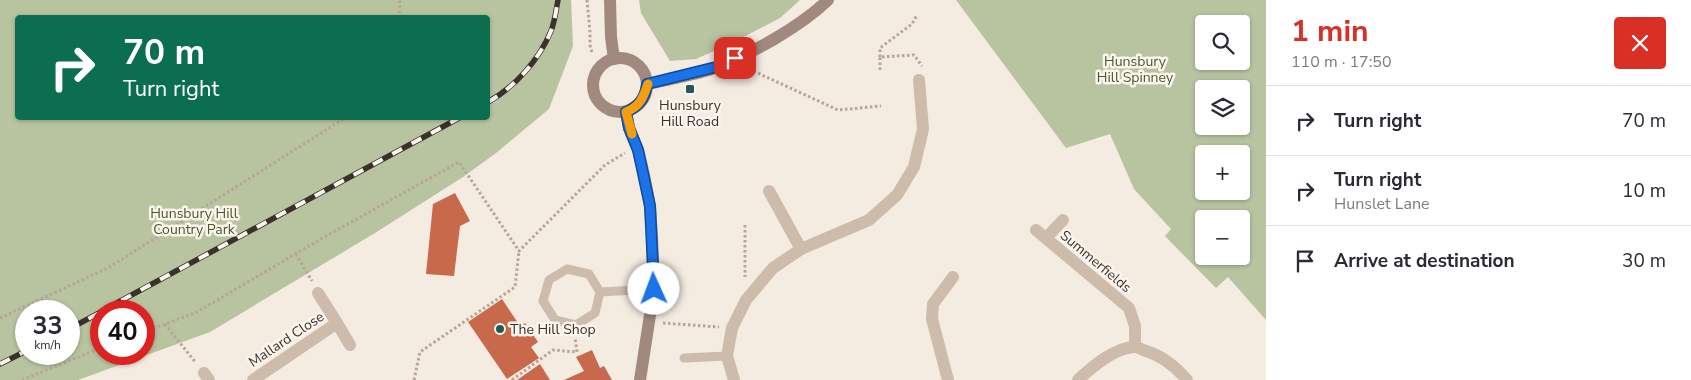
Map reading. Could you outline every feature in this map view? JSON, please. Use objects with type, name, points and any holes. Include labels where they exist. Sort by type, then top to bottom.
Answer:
[{"type":"street","points":[[610,0],[611,37],[614,59]]},
{"type":"street","points":[[647,84],[716,67],[768,43],[819,9],[828,0]]},
{"type":"street","points":[[624,58],[633,61],[645,75],[647,84],[646,94],[635,108],[626,112],[617,112],[602,106],[593,91],[593,83],[600,67],[614,59],[624,58]]},
{"type":"street","points":[[734,380],[727,356],[732,328],[746,300],[773,268],[800,249],[869,220],[897,194],[914,167],[923,129],[921,74]]},
{"type":"street","points":[[626,112],[629,128],[638,150],[650,206],[654,289],[640,380]]},
{"type":"street","points":[[769,191],[800,249]]},
{"type":"street","points":[[1046,238],[1063,220]]},
{"type":"street","name":"Summerfields","points":[[1036,230],[1129,308],[1135,326],[1135,347]]},
{"type":"street","points":[[948,380],[932,319],[933,304],[953,277]]},
{"type":"street","name":"Mallard Close","points":[[318,292],[350,345]]},
{"type":"street","name":"Mallard Close","points":[[253,380],[337,323]]},
{"type":"street","points":[[1078,380],[1093,366],[1113,353],[1135,347],[1158,354],[1176,367],[1187,380]]},
{"type":"lane","points":[[567,269],[589,274],[600,292],[595,313],[576,325],[555,320],[543,301],[549,280],[567,269]]},
{"type":"lane","points":[[600,292],[654,289]]},
{"type":"lane","points":[[684,358],[727,356]]},
{"type":"path","points":[[400,0],[400,15]]},
{"type":"path","points":[[587,0],[592,54]]},
{"type":"path","points":[[880,70],[880,48],[912,24],[917,15]]},
{"type":"path","points":[[880,57],[914,55],[921,74]]},
{"type":"path","points":[[743,66],[838,110],[881,106]]},
{"type":"path","points":[[0,318],[108,268],[342,120]]},
{"type":"path","points":[[414,380],[420,352],[515,287],[519,251],[606,165],[622,153],[638,150]]},
{"type":"path","points":[[155,328],[197,312],[459,162],[519,251]]},
{"type":"path","points":[[745,225],[745,279]]},
{"type":"path","points":[[296,254],[318,292]]},
{"type":"path","points":[[649,322],[732,328]]},
{"type":"path","points":[[165,324],[206,377]]},
{"type":"path","points":[[512,380],[553,350],[577,352],[574,324]]},
{"type":"path","points":[[22,380],[90,352]]},
{"type":"green space","name":"Hunsbury Hill Country Park","points":[[0,0],[571,0],[573,46],[549,109],[496,153],[463,177],[375,233],[210,332],[155,352],[155,300],[90,300],[90,365],[119,365],[78,380],[0,380]]},
{"type":"green space","points":[[639,0],[800,0],[780,18],[732,43],[696,59],[670,61],[641,13]]},
{"type":"green space","name":"Hunsbury Hill Spinney","points":[[956,0],[1266,0],[1266,320],[1228,277],[1216,288],[1165,236],[1171,229],[1134,189],[1110,134],[1066,148]]},
{"type":"building","points":[[455,193],[470,221],[460,226],[454,276],[426,274],[433,204]]},
{"type":"building","points":[[502,299],[520,326],[525,323],[538,342],[531,347],[539,358],[507,379],[468,322]]},
{"type":"building","points":[[592,350],[600,368],[604,366],[612,380],[564,380],[584,371],[576,357]]},
{"type":"building","points":[[540,364],[550,380],[517,380]]},
{"type":"railway","points":[[490,101],[517,81],[540,52],[552,27],[558,0]]},
{"type":"railway","points":[[122,300],[455,120]]},
{"type":"railway","points":[[80,323],[90,318]]},
{"type":"railway","points":[[0,364],[15,356]]},
{"type":"slow traffic","points":[[632,134],[626,112],[635,108],[641,102],[646,94],[648,84]]},
{"type":"place","name":"Hunsbury Hill Road","points":[[690,89]]},
{"type":"place","name":"The Hill Shop","points":[[500,329]]},
{"type":"route","points":[[654,289],[650,206],[638,150],[629,128],[626,112],[635,108],[641,102],[646,94],[647,84],[716,67],[735,58]]}]
